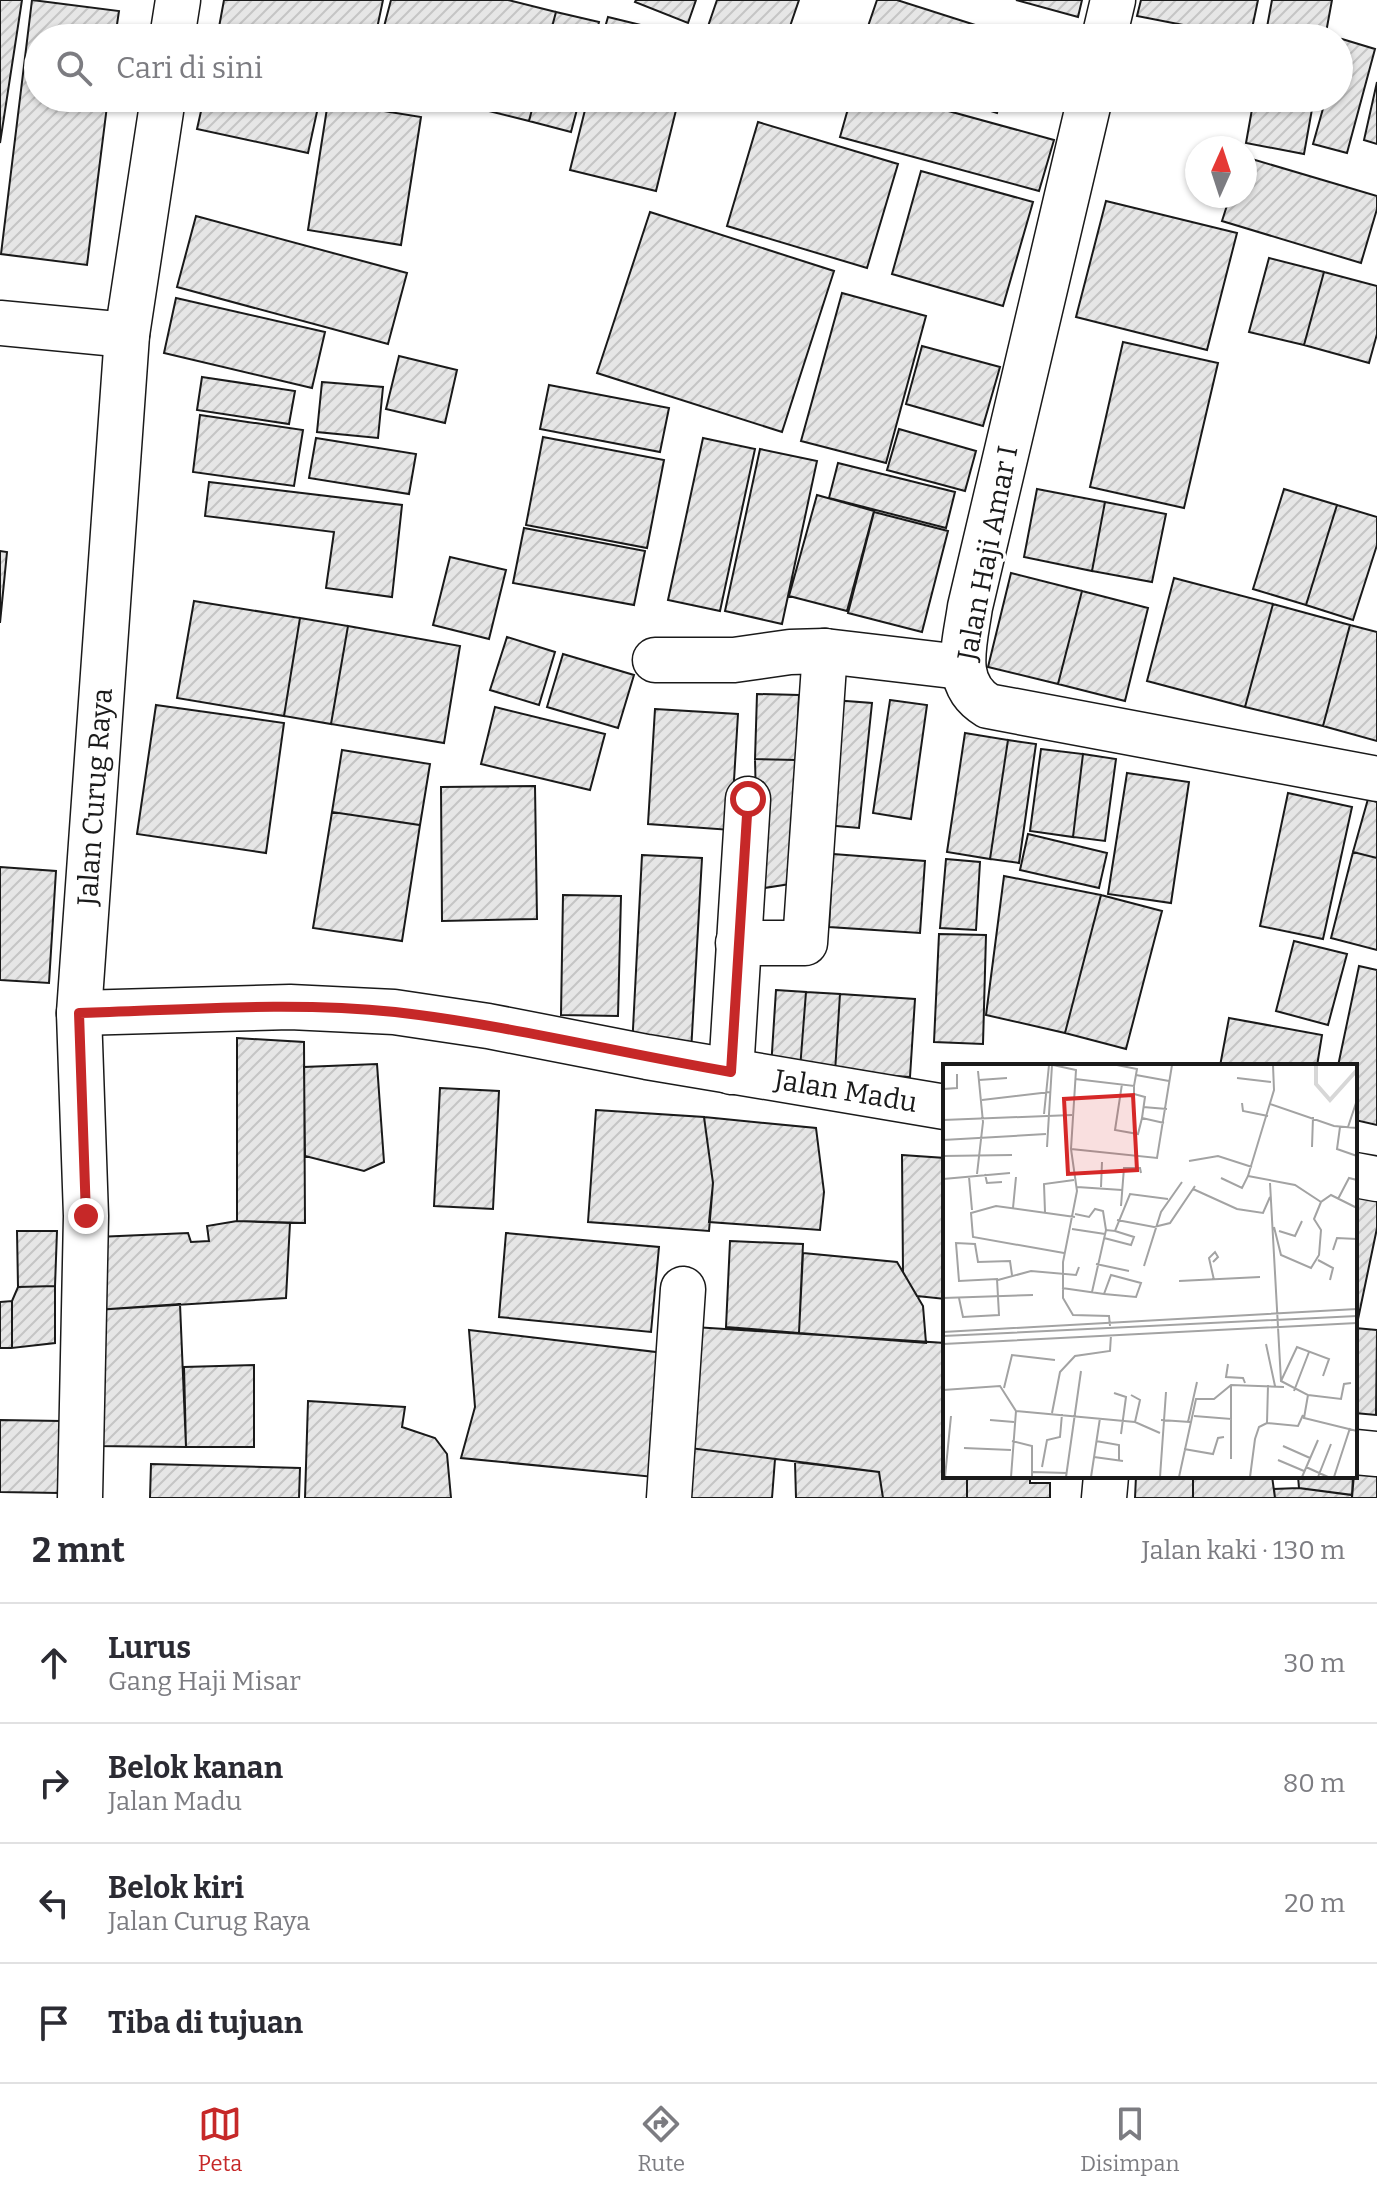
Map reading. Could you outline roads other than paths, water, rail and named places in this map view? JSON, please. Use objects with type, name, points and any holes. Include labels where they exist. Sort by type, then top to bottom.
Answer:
[{"type":"street","points":[[174,24],[178,0]]},
{"type":"street","points":[[1107,24],[1113,0]]},
{"type":"street","name":"Jalan Curug Raya","points":[[80,1498],[86,1216],[79,1013],[127,335],[161,112]]},
{"type":"street","name":"Jalan Haji Amar I","points":[[1087,112],[970,607],[961,667],[974,698],[988,706],[1377,779]]},
{"type":"street","points":[[0,323],[127,335]]},
{"type":"street","points":[[655,660],[734,660],[790,652],[825,651],[961,667]]},
{"type":"street","points":[[738,943],[805,943],[825,651]]},
{"type":"street","points":[[731,1072],[748,799]]},
{"type":"street","name":"Jalan Madu","points":[[79,1013],[290,1007],[394,1012],[943,1107]]},
{"type":"street","points":[[1357,1175],[1377,1179]]},
{"type":"street","points":[[669,1498],[683,1289]]},
{"type":"street","points":[[1357,1452],[1377,1454]]},
{"type":"street","points":[[1104,1498],[1106,1478]]}]
